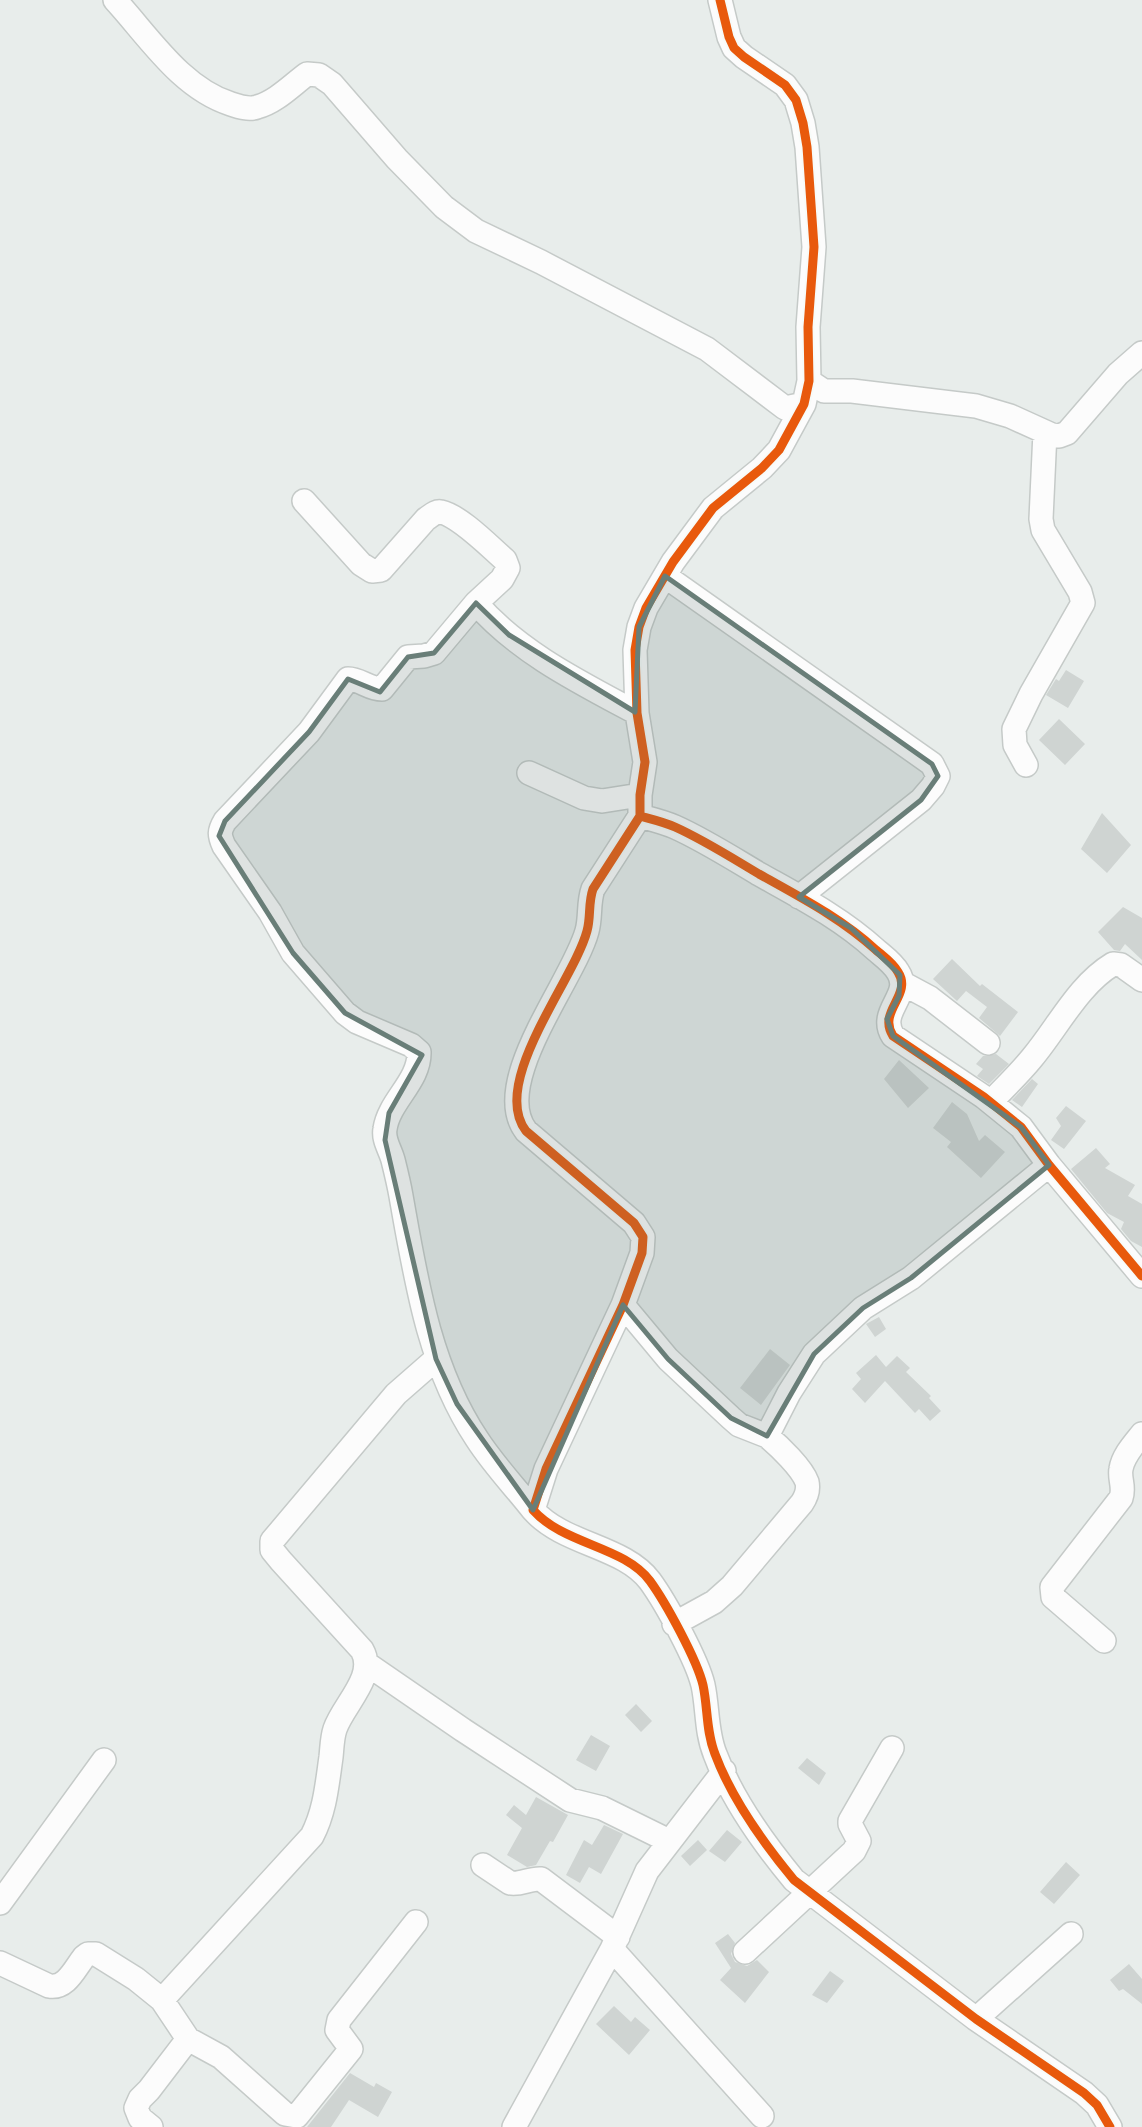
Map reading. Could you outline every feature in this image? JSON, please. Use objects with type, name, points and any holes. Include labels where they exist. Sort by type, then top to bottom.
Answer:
[{"type":"street","points":[[115,0],[181,74],[209,96],[227,103],[254,109],[268,103],[307,74],[319,75],[332,85],[397,159],[435,197],[476,231],[707,349],[785,408],[804,404]]},
{"type":"street","points":[[533,1510],[547,1469],[623,1305],[642,1253],[643,1237],[639,1229],[526,1131],[518,1117],[516,1093],[539,1029],[587,931],[588,902],[593,889],[640,805],[645,762],[637,713],[635,650],[646,608],[713,508],[762,468],[779,450],[804,404],[809,381],[808,327],[814,247],[803,122],[796,100],[785,85],[734,48],[720,0]]},
{"type":"street","points":[[809,381],[824,391],[852,391],[976,406],[1010,416],[1055,436],[1067,433],[1118,374],[1142,353]]},
{"type":"street","points":[[1026,765],[1015,745],[1014,729],[1083,603],[1083,597],[1044,530],[1041,519],[1045,432]]},
{"type":"street","points":[[304,501],[361,564],[372,570],[381,570],[435,512],[451,517],[505,560],[508,568],[502,579],[476,603],[434,653],[408,657],[382,689],[373,689],[352,678],[348,679],[309,732],[225,821],[219,836],[270,912],[293,953],[345,1013],[357,1022],[411,1045],[419,1052],[419,1061],[409,1082],[389,1113],[384,1130],[385,1140],[393,1157],[412,1258],[436,1359],[457,1404],[477,1440],[543,1521],[635,1567],[648,1579],[674,1623],[703,1683],[714,1753],[738,1799],[794,1880],[976,2019],[1084,2093],[1097,2105],[1110,2127]]},
{"type":"street","points":[[665,576],[932,764],[937,776],[933,786],[921,800],[799,897]]},
{"type":"street","points":[[476,603],[509,635],[572,678],[637,713]]},
{"type":"street","points":[[529,773],[584,798],[640,805],[851,928],[900,975],[902,983],[899,996],[887,1019],[893,1036],[991,1102],[1021,1127],[1049,1165],[1142,1276]]},
{"type":"street","points":[[991,1102],[1032,1057],[1071,1004],[1106,968],[1114,964],[1121,965],[1142,980]]},
{"type":"street","points":[[902,983],[930,998],[988,1043]]},
{"type":"street","points":[[767,1436],[789,1393],[814,1354],[863,1308],[920,1271],[1049,1165]]},
{"type":"street","points":[[623,1305],[668,1359],[739,1426],[767,1436],[782,1449],[807,1482],[808,1493],[802,1503],[732,1586],[714,1602],[674,1623]]},
{"type":"street","points":[[436,1359],[396,1394],[272,1541],[272,1550],[362,1650],[367,1664],[570,1800],[601,1808],[669,1841]]},
{"type":"street","points":[[1104,1641],[1053,1597],[1052,1587],[1121,1498],[1124,1491],[1120,1472],[1123,1462],[1142,1434]]},
{"type":"street","points":[[162,2000],[312,1836],[321,1818],[326,1797],[335,1730],[362,1681],[367,1664]]},
{"type":"street","points":[[745,1952],[810,1894],[859,1845],[858,1836],[850,1821],[892,1748]]},
{"type":"street","points":[[0,1903],[104,1760]]},
{"type":"street","points":[[514,2127],[615,1943],[647,1871],[724,1772]]},
{"type":"street","points":[[483,1865],[515,1884],[533,1878],[541,1879],[615,1943],[762,2116]]},
{"type":"street","points":[[0,1963],[49,1986],[58,1987],[64,1984],[88,1954],[96,1954],[162,2000],[188,2039],[221,2057],[285,2114],[297,2116],[351,2049],[337,2030],[339,2020],[416,1922]]},
{"type":"street","points":[[976,2019],[1071,1934]]},
{"type":"street","points":[[151,2127],[139,2118],[136,2108],[140,2099],[188,2039]]},
{"type":"highlighted area","points":[[665,576],[932,764],[938,776],[921,800],[799,897],[851,928],[900,975],[899,996],[887,1019],[893,1036],[1021,1127],[1049,1165],[911,1278],[863,1308],[814,1354],[767,1436],[731,1418],[668,1359],[623,1305],[533,1510],[457,1404],[436,1359],[385,1140],[389,1113],[422,1055],[345,1013],[293,953],[219,836],[225,821],[309,732],[348,679],[380,692],[408,657],[434,653],[476,603],[509,635],[635,712],[639,627]]},
{"type":"building","points":[[1066,670],[1084,681],[1068,708],[1046,695],[1056,679],[1059,681]]},
{"type":"building","points":[[1059,719],[1085,744],[1065,765],[1039,740]]},
{"type":"building","points":[[1102,813],[1131,845],[1107,873],[1081,849]]},
{"type":"building","points":[[1123,907],[1142,918],[1142,960],[1125,944],[1120,951],[1114,950],[1098,932]]},
{"type":"building","points":[[952,959],[980,986],[982,984],[1018,1012],[1000,1036],[979,1018],[987,1007],[966,991],[957,1001],[933,979]]},
{"type":"building","points":[[996,1054],[1009,1064],[989,1084],[977,1076],[983,1069],[976,1064],[983,1056]]},
{"type":"building","points":[[899,1060],[929,1088],[908,1108],[884,1079]]},
{"type":"building","points":[[1032,1079],[1038,1084],[1022,1107],[1012,1100]]},
{"type":"building","points":[[952,1102],[967,1114],[979,1141],[985,1135],[1005,1152],[981,1178],[947,1147],[951,1142],[933,1128]]},
{"type":"building","points":[[1066,1106],[1086,1121],[1064,1149],[1051,1140],[1061,1126],[1056,1118]]},
{"type":"building","points":[[1096,1148],[1110,1164],[1105,1168],[1135,1185],[1128,1196],[1142,1204],[1142,1247],[1131,1241],[1121,1229],[1124,1222],[1107,1213],[1071,1169]]},
{"type":"building","points":[[879,1317],[886,1329],[875,1337],[866,1324]]},
{"type":"building","points":[[770,1349],[790,1365],[761,1405],[740,1388]]},
{"type":"building","points":[[876,1355],[886,1367],[897,1356],[910,1368],[906,1372],[931,1396],[929,1398],[941,1411],[930,1421],[919,1409],[915,1413],[885,1381],[865,1403],[852,1389],[861,1379],[856,1373]]},
{"type":"building","points":[[636,1704],[652,1721],[641,1732],[625,1715]]},
{"type":"building","points":[[591,1735],[610,1746],[596,1771],[576,1760]]},
{"type":"building","points":[[807,1758],[826,1773],[819,1785],[798,1768]]},
{"type":"building","points":[[536,1797],[568,1815],[536,1865],[527,1867],[507,1855],[522,1828],[506,1815],[514,1805],[526,1815]]},
{"type":"building","points":[[604,1825],[623,1834],[601,1874],[589,1867],[580,1883],[566,1875],[584,1840],[592,1845]]},
{"type":"building","points":[[727,1830],[742,1842],[725,1862],[709,1851]]},
{"type":"building","points":[[698,1840],[707,1850],[690,1866],[681,1856]]},
{"type":"building","points":[[1066,1862],[1080,1875],[1054,1904],[1040,1892]]},
{"type":"building","points":[[728,1934],[735,1943],[731,1954],[735,1962],[747,1966],[757,1960],[769,1972],[745,2003],[720,1980],[731,1968],[715,1943]]},
{"type":"building","points":[[1129,1964],[1142,1979],[1142,2004],[1123,1989],[1119,1991],[1110,1980]]},
{"type":"building","points":[[830,1971],[844,1981],[827,2003],[812,1995]]},
{"type":"building","points":[[614,2006],[631,2022],[635,2017],[650,2030],[629,2055],[596,2024]]},
{"type":"building","points":[[350,2073],[374,2087],[376,2083],[392,2092],[378,2117],[349,2100],[331,2127],[307,2127]]},
{"type":"cycle path","points":[[720,0],[734,48],[785,85],[796,100],[803,123],[814,247],[808,327],[809,381],[804,404],[779,450],[762,468],[713,508],[673,562],[646,608],[635,650],[637,713],[645,762],[640,816],[686,832],[707,843],[834,918],[888,960],[901,980],[899,996],[889,1019],[893,1036],[984,1097],[1021,1127],[1049,1165],[1142,1276]]},
{"type":"cycle path","points":[[640,816],[593,889],[587,931],[538,1031],[518,1086],[517,1111],[526,1131],[634,1223],[643,1237],[642,1253],[623,1305],[546,1469],[533,1510],[561,1531],[625,1560],[639,1569],[650,1581],[680,1632],[700,1674],[710,1737],[730,1787],[772,1852],[794,1880],[976,2019],[1084,2093],[1097,2105],[1110,2127]]}]
